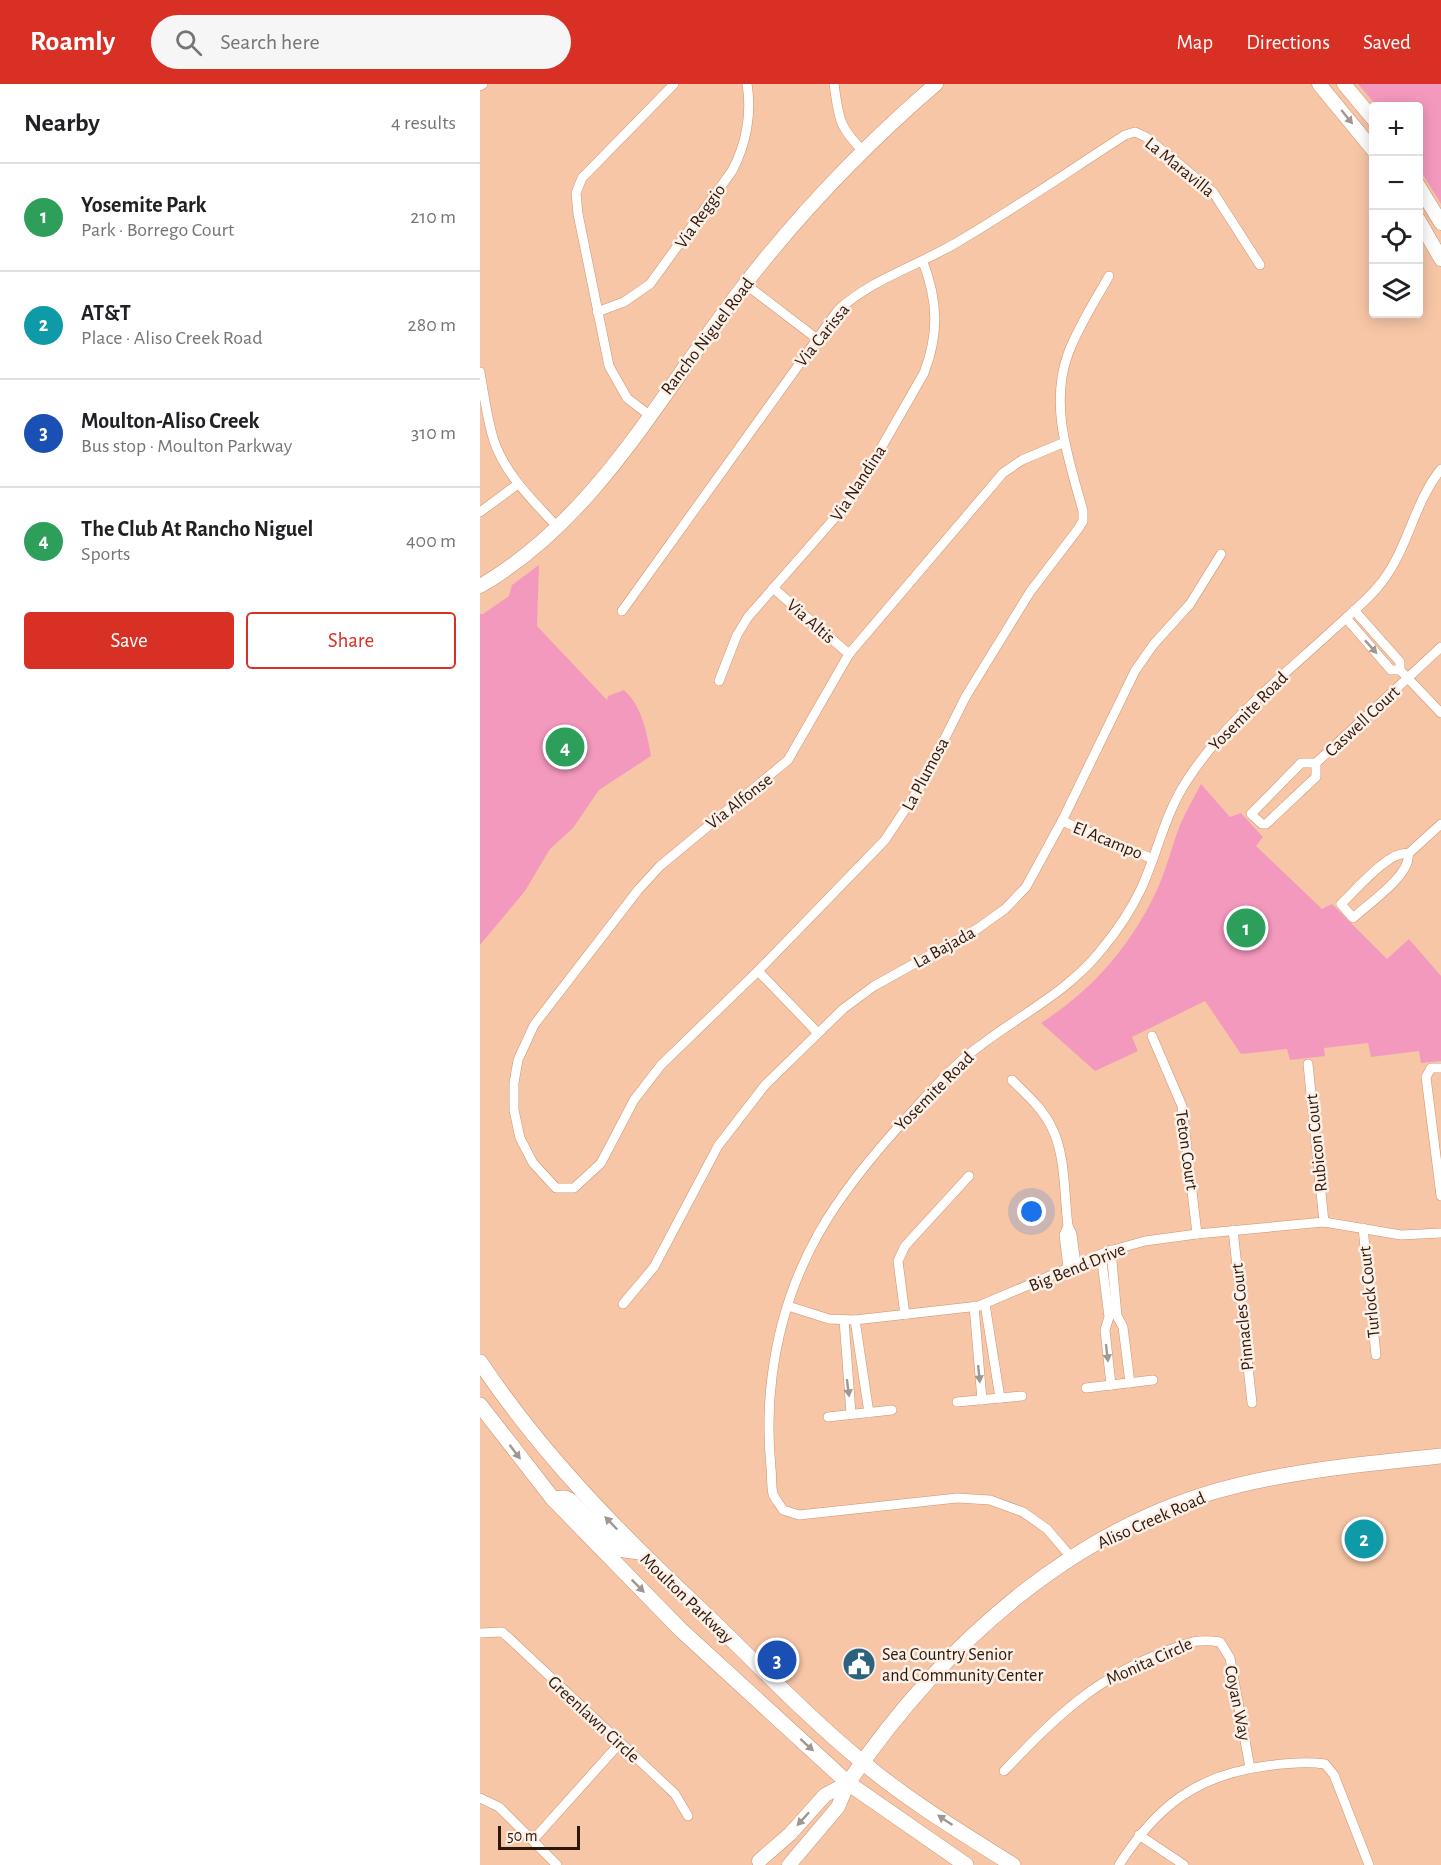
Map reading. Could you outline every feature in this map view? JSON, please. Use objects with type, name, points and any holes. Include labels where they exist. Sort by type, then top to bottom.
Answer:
[{"type":"main road","name":"Moulton Parkway","points":[[480,1362],[502,1395],[559,1466],[639,1552],[819,1725],[862,1762],[1014,1865]]},
{"type":"main road","name":"Moulton Parkway","points":[[480,1405],[553,1499],[681,1630],[848,1783],[966,1865]]},
{"type":"main road","name":"Aliso Creek Road","points":[[848,1783],[862,1762],[957,1651],[986,1622],[1071,1557],[1125,1527],[1167,1509],[1237,1485],[1330,1468],[1441,1456]]},
{"type":"main road","points":[[553,1499],[566,1498],[571,1501],[618,1549],[639,1552]]},
{"type":"street","points":[[649,415],[627,398],[609,366],[578,214],[577,185],[674,84]]},
{"type":"street","name":"Via Reggio","points":[[597,312],[624,302],[650,284],[732,171],[739,158],[748,127],[747,84]]},
{"type":"street","points":[[834,84],[844,132],[863,151]]},
{"type":"street","name":"Rancho Niguel Road","points":[[480,586],[516,563],[558,528],[586,500],[745,284],[791,228],[863,151],[936,84]]},
{"type":"street","points":[[1319,84],[1369,145]]},
{"type":"street","points":[[1344,84],[1369,114]]},
{"type":"street","name":"Via Carissa","points":[[622,611],[838,310],[859,291],[923,262],[1125,135],[1135,132]]},
{"type":"street","name":"La Maravilla","points":[[1135,132],[1146,137],[1213,192],[1260,265]]},
{"type":"street","points":[[1423,192],[1441,224]]},
{"type":"street","points":[[1423,226],[1441,259]]},
{"type":"street","name":"Via Nandina","points":[[719,681],[737,634],[853,497],[924,373],[933,351],[936,306],[932,285],[923,262]]},
{"type":"street","name":"La Plumosa","points":[[564,1190],[582,1182],[601,1163],[634,1100],[661,1065],[758,971],[885,840],[922,784],[966,696],[1030,592],[1078,529],[1083,520],[1083,511],[1065,442],[1060,397],[1068,354],[1109,276]]},
{"type":"street","points":[[745,284],[816,338]]},
{"type":"street","points":[[480,372],[495,442],[518,484],[558,528]]},
{"type":"street","name":"Via Alfonse","points":[[564,1190],[550,1184],[533,1163],[520,1138],[514,1110],[514,1083],[518,1060],[525,1041],[638,890],[660,866],[788,760],[849,654],[1003,473],[1022,460],[1065,442]]},
{"type":"street","name":"Yosemite Road","points":[[1071,1557],[1047,1529],[1023,1512],[990,1500],[957,1498],[799,1515],[783,1510],[773,1493],[768,1433],[775,1350],[788,1306],[808,1249],[852,1179],[953,1068],[980,1045],[1045,1004],[1100,952],[1122,923],[1140,891],[1184,785],[1206,753],[1233,722],[1346,618],[1389,574],[1405,544],[1420,499],[1441,469]]},
{"type":"street","points":[[480,512],[518,484]]},
{"type":"street","name":"La Bajada","points":[[623,1304],[654,1267],[702,1175],[738,1117],[765,1085],[843,1009],[874,986],[977,929],[1005,909],[1026,887],[1062,821],[1135,671],[1153,645],[1190,604],[1221,554]]},
{"type":"street","name":"Via Altis","points":[[774,588],[849,654]]},
{"type":"street","points":[[1354,610],[1400,662],[1400,670],[1407,679],[1441,713]]},
{"type":"street","points":[[1346,618],[1391,670],[1400,670]]},
{"type":"street","name":"Caswell Court","points":[[1316,763],[1316,777],[1266,824],[1262,824],[1251,814],[1301,763],[1316,763],[1441,647]]},
{"type":"street","name":"El Acampo","points":[[1062,821],[1153,859]]},
{"type":"street","points":[[1408,854],[1441,824]]},
{"type":"street","points":[[1402,852],[1408,854],[1409,860],[1405,872],[1353,918],[1341,904],[1390,857],[1402,852]]},
{"type":"street","points":[[758,971],[818,1033]]},
{"type":"street","name":"Teton Court","points":[[1152,1036],[1182,1106],[1197,1234]]},
{"type":"street","name":"Rubicon Court","points":[[1308,1064],[1324,1222]]},
{"type":"street","points":[[1441,1068],[1431,1068],[1426,1077],[1432,1131],[1438,1137],[1441,1196]]},
{"type":"street","points":[[1012,1080],[1039,1107],[1052,1126],[1059,1146],[1068,1226],[1064,1235],[1072,1266]]},
{"type":"street","points":[[905,1315],[898,1261],[904,1246],[969,1176]]},
{"type":"street","name":"Big Bend Drive","points":[[788,1306],[829,1319],[844,1320],[974,1306],[985,1304],[1106,1252],[1145,1241],[1197,1234],[1324,1222],[1401,1235],[1441,1233]]},
{"type":"street","name":"Turlock Court","points":[[1362,1228],[1376,1355]]},
{"type":"street","name":"Pinnacles Court","points":[[1233,1230],[1252,1403]]},
{"type":"street","points":[[1106,1252],[1113,1316],[1105,1330],[1111,1385]]},
{"type":"street","points":[[985,1304],[990,1339],[994,1345],[1000,1398]]},
{"type":"street","points":[[974,1306],[982,1400]]},
{"type":"street","points":[[1113,1316],[1123,1327],[1130,1383]]},
{"type":"street","points":[[844,1320],[849,1363],[846,1373],[851,1414]]},
{"type":"street","points":[[855,1320],[860,1362],[865,1370],[869,1413]]},
{"type":"street","points":[[978,1341],[990,1339]]},
{"type":"street","points":[[849,1363],[860,1362]]},
{"type":"street","points":[[1086,1388],[1153,1380]]},
{"type":"street","points":[[957,1402],[1022,1395]]},
{"type":"street","points":[[828,1417],[892,1410]]},
{"type":"street","name":"Greenlawn Circle","points":[[480,1633],[502,1632],[509,1638],[675,1794],[688,1816]]},
{"type":"street","name":"Monita Circle","points":[[1004,1771],[1060,1713],[1100,1682],[1142,1660],[1201,1639],[1220,1642]]},
{"type":"street","name":"Coyan Way","points":[[1220,1642],[1230,1658],[1250,1767]]},
{"type":"street","points":[[533,1840],[620,1743]]},
{"type":"street","points":[[1119,1865],[1154,1817],[1182,1793],[1214,1777],[1250,1767],[1311,1762],[1325,1764],[1334,1775],[1369,1865]]},
{"type":"street","name":"Aliso Creek Road","points":[[759,1861],[790,1834],[825,1795],[848,1783]]},
{"type":"street","name":"Aliso Creek Road","points":[[789,1865],[838,1807],[848,1783]]},
{"type":"street","points":[[480,1798],[499,1807],[558,1865]]},
{"type":"street","points":[[1139,1835],[1184,1865]]},
{"type":"shaded area","points":[[1358,84],[1441,84],[1441,204],[1423,175],[1423,102],[1374,102]]},
{"type":"shaded area","points":[[539,565],[537,626],[607,700],[608,696],[624,690],[630,696],[643,720],[651,756],[599,790],[573,828],[550,849],[525,891],[480,945],[480,614],[509,596],[512,585]]},
{"type":"shaded area","points":[[1201,784],[1230,817],[1241,813],[1263,837],[1256,846],[1322,909],[1332,904],[1387,959],[1409,939],[1441,976],[1441,1061],[1421,1063],[1419,1051],[1371,1057],[1368,1043],[1324,1048],[1325,1056],[1290,1060],[1287,1049],[1241,1054],[1205,1001],[1132,1037],[1138,1051],[1095,1071],[1041,1023],[1076,997],[1121,950],[1145,914],[1159,886],[1180,825]]},
{"type":"place","name":"The Club At Rancho Niguel","points":[[565,747]]},
{"type":"place","name":"Yosemite Park","points":[[1246,928]]},
{"type":"place","name":"AT&T","points":[[1364,1539]]},
{"type":"place","name":"Moulton-Aliso Creek","points":[[777,1660]]},
{"type":"place","name":"Sea Country Senior and Community Center","points":[[859,1664]]}]
